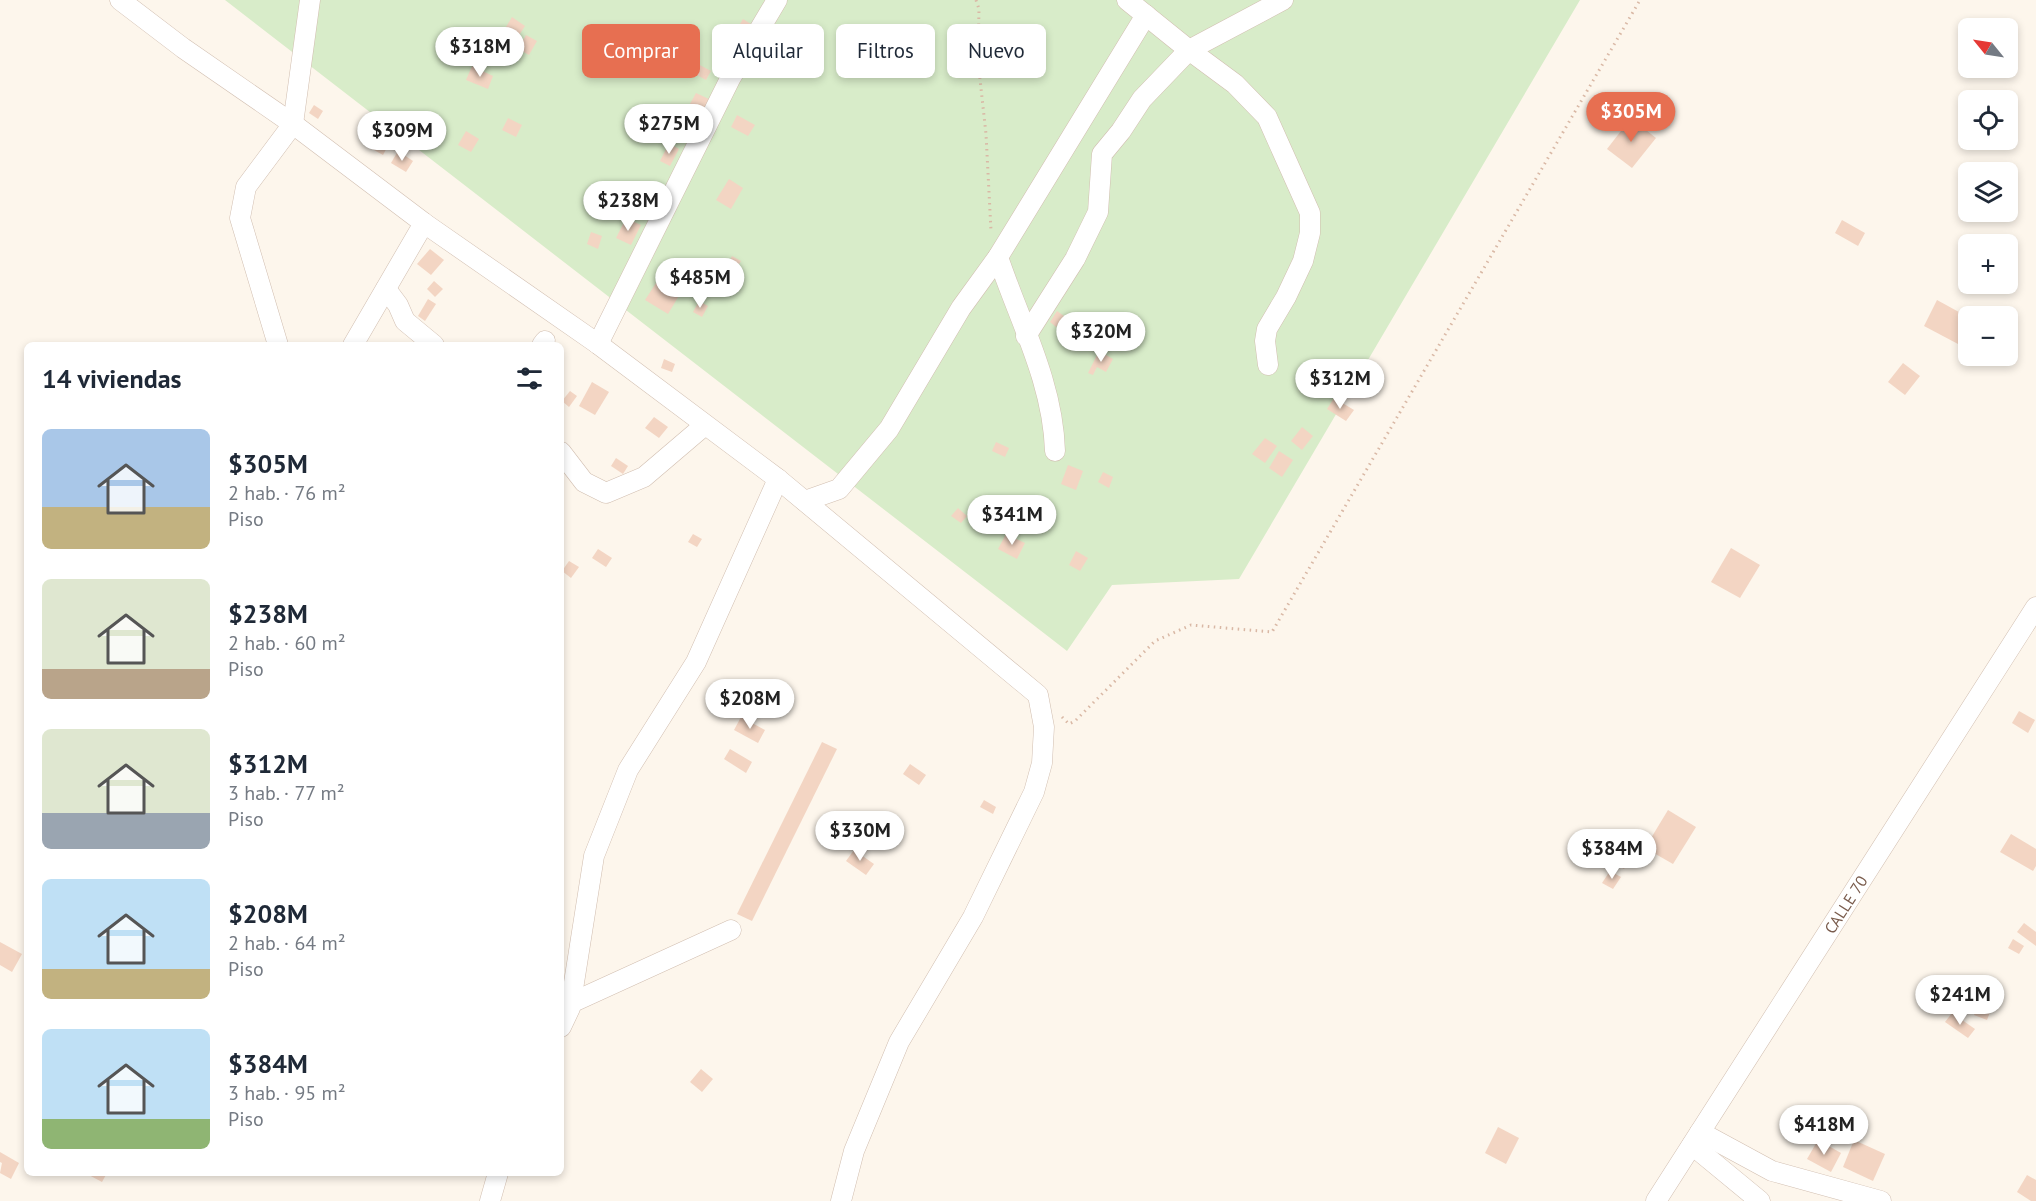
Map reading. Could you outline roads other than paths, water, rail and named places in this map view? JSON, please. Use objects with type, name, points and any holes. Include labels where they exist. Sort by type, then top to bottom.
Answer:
[{"type":"street","points":[[120,0],[424,223],[598,344],[778,479],[1038,695],[1044,727],[1042,763],[1034,792],[973,917],[899,1042],[854,1151],[845,1200]]},
{"type":"street","points":[[277,342],[240,218],[246,187],[292,124],[310,0]]},
{"type":"street","points":[[598,344],[730,79],[777,0]]},
{"type":"street","points":[[1127,0],[1235,84],[1267,117],[1310,213],[1310,233],[1303,261],[1286,297],[1267,329],[1265,341],[1268,365]]},
{"type":"street","points":[[1026,336],[1074,259],[1098,212],[1102,154],[1121,132],[1142,99],[1189,50],[1283,0]]},
{"type":"street","points":[[805,501],[839,489],[889,429],[961,308],[998,256],[1146,15]]},
{"type":"street","points":[[355,342],[424,223]]},
{"type":"street","points":[[998,256],[1026,336],[1041,370],[1055,438],[1055,451]]},
{"type":"street","points":[[386,289],[398,305],[405,321],[430,342]]},
{"type":"street","points":[[564,456],[584,482],[606,493],[644,477],[705,425]]},
{"type":"street","points":[[564,1020],[571,1003],[594,856],[628,770],[696,662],[778,479]]},
{"type":"street","name":"CALLE 70","points":[[1656,1201],[2036,607]]},
{"type":"street","points":[[571,1003],[731,930]]},
{"type":"street","points":[[1696,1138],[1760,1201]]},
{"type":"street","points":[[1696,1138],[1772,1171],[1881,1201]]},
{"type":"street","points":[[490,1201],[497,1176]]}]
